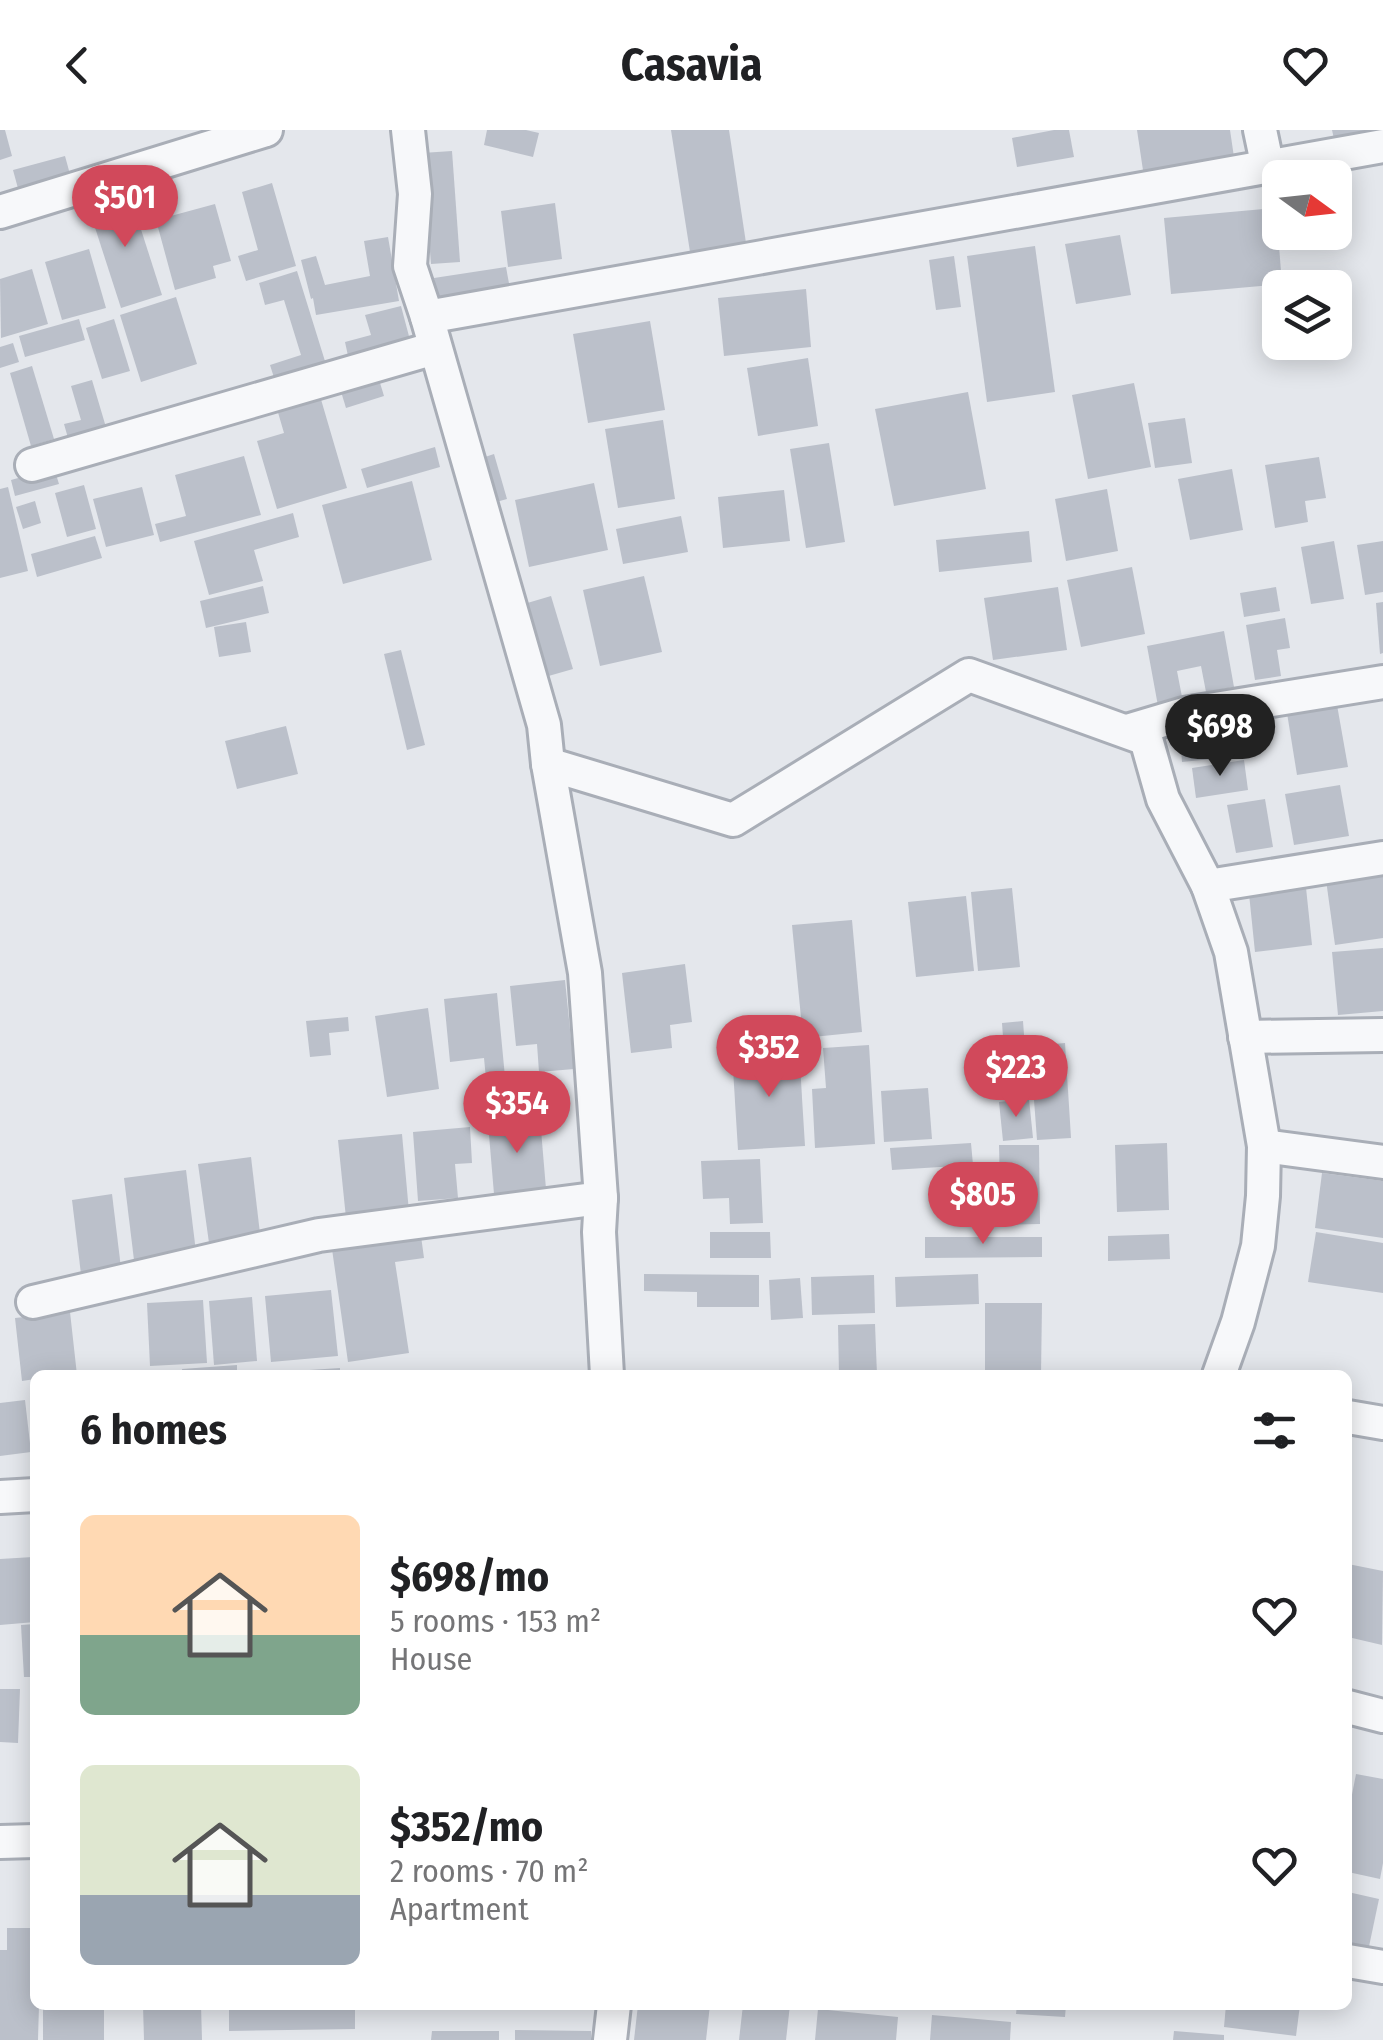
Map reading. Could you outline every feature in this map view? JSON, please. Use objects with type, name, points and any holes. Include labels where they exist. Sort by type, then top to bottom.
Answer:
[{"type":"street","points":[[0,212],[266,130]]},
{"type":"street","points":[[408,130],[415,194],[410,266],[544,725],[585,973],[601,1198],[599,1232],[608,1370]]},
{"type":"street","points":[[1260,130],[1266,160]]},
{"type":"street","points":[[1310,160],[1383,146]]},
{"type":"street","points":[[32,465],[431,332],[1262,169]]},
{"type":"street","points":[[548,764],[733,820],[969,674],[1146,738],[1164,798],[1208,886],[1231,952],[1264,1146],[1258,1246],[1221,1370]]},
{"type":"street","points":[[1128,731],[1184,714],[1383,682]]},
{"type":"street","points":[[1208,886],[1383,858]]},
{"type":"street","points":[[1245,1037],[1383,1036]]},
{"type":"street","points":[[1264,1146],[1383,1162]]},
{"type":"street","points":[[33,1302],[319,1235],[601,1198]]},
{"type":"street","points":[[1352,1418],[1383,1422]]},
{"type":"street","points":[[0,1498],[30,1495]]},
{"type":"street","points":[[1352,1708],[1383,1716]]},
{"type":"street","points":[[0,1842],[30,1840]]},
{"type":"street","points":[[1352,1962],[1383,1967]]},
{"type":"street","points":[[610,2040],[613,2010]]},
{"type":"building","points":[[0,130],[5,130],[12,156],[0,160]]},
{"type":"building","points":[[487,130],[539,133],[533,157],[484,145]]},
{"type":"building","points":[[671,130],[729,130],[746,243],[690,252]]},
{"type":"building","points":[[1069,130],[1074,157],[1017,167],[1012,138]]},
{"type":"building","points":[[1137,130],[1230,130],[1235,164],[1144,177]]},
{"type":"building","points":[[1332,130],[1383,130],[1383,134],[1335,143]]},
{"type":"building","points":[[452,151],[460,262],[431,264],[422,153]]},
{"type":"building","points":[[65,156],[71,178],[19,192],[13,170]]},
{"type":"building","points":[[272,183],[296,266],[246,281],[238,256],[258,250],[242,192]]},
{"type":"building","points":[[129,192],[162,295],[121,308],[88,206]]},
{"type":"building","points":[[555,203],[562,259],[508,267],[501,211]]},
{"type":"building","points":[[215,204],[231,261],[213,266],[216,278],[175,290],[156,220]]},
{"type":"building","points":[[1262,209],[1262,250],[1279,250],[1281,270],[1262,270],[1262,286],[1171,294],[1164,218]]},
{"type":"building","points":[[1120,235],[1131,295],[1076,304],[1065,244]]},
{"type":"building","points":[[388,237],[399,301],[316,315],[301,260],[316,256],[325,285],[370,276],[364,241]]},
{"type":"building","points":[[1035,246],[1055,392],[987,402],[967,256]]},
{"type":"building","points":[[89,249],[106,308],[62,320],[45,262]]},
{"type":"building","points":[[954,256],[961,307],[936,310],[929,260]]},
{"type":"building","points":[[506,267],[510,289],[437,299],[434,278]]},
{"type":"building","points":[[32,269],[48,324],[1,338],[0,279]]},
{"type":"building","points":[[297,271],[329,374],[278,390],[270,365],[301,355],[284,300],[265,305],[259,283]]},
{"type":"building","points":[[806,289],[811,347],[724,356],[718,298]]},
{"type":"building","points":[[176,297],[197,364],[141,382],[120,315]]},
{"type":"building","points":[[401,306],[410,340],[350,365],[345,342],[371,335],[365,315]]},
{"type":"building","points":[[79,319],[85,340],[25,357],[19,336]]},
{"type":"building","points":[[114,319],[130,371],[102,379],[86,328]]},
{"type":"building","points":[[650,321],[665,410],[588,423],[573,334]]},
{"type":"building","points":[[13,343],[19,362],[0,368],[0,347]]},
{"type":"building","points":[[808,358],[818,426],[758,436],[747,368]]},
{"type":"building","points":[[32,366],[54,439],[31,446],[10,373]]},
{"type":"building","points":[[377,373],[384,396],[346,408],[339,385]]},
{"type":"building","points":[[92,380],[108,434],[70,445],[64,424],[81,420],[71,386]]},
{"type":"building","points":[[1134,383],[1151,467],[1088,479],[1072,395]]},
{"type":"building","points":[[968,392],[986,489],[894,506],[875,409]]},
{"type":"building","points":[[320,396],[347,488],[277,509],[257,441],[284,433],[277,409]]},
{"type":"building","points":[[1185,418],[1192,463],[1155,468],[1148,423]]},
{"type":"building","points":[[663,420],[675,499],[618,508],[605,429]]},
{"type":"building","points":[[829,443],[845,542],[806,548],[790,449]]},
{"type":"building","points":[[435,447],[440,467],[367,488],[361,469]]},
{"type":"building","points":[[494,454],[507,499],[489,504],[476,460]]},
{"type":"building","points":[[244,456],[261,515],[160,542],[155,524],[186,516],[175,475]]},
{"type":"building","points":[[1319,457],[1326,498],[1305,501],[1308,522],[1275,528],[1265,465]]},
{"type":"building","points":[[54,468],[59,484],[15,496],[11,480]]},
{"type":"building","points":[[1232,469],[1243,530],[1190,540],[1178,479]]},
{"type":"building","points":[[412,481],[432,560],[343,584],[322,505]]},
{"type":"building","points":[[594,483],[608,550],[529,567],[515,500]]},
{"type":"building","points":[[84,485],[96,529],[67,537],[55,493]]},
{"type":"building","points":[[8,487],[28,571],[0,578],[0,489]]},
{"type":"building","points":[[142,487],[154,535],[106,547],[93,499]]},
{"type":"building","points":[[1107,489],[1118,551],[1066,561],[1055,499]]},
{"type":"building","points":[[784,490],[790,541],[723,548],[718,497]]},
{"type":"building","points":[[35,501],[41,523],[23,529],[16,507]]},
{"type":"building","points":[[293,513],[299,537],[254,550],[263,581],[209,595],[194,541]]},
{"type":"building","points":[[681,516],[688,552],[623,564],[616,529]]},
{"type":"building","points":[[1029,531],[1032,562],[939,572],[936,540]]},
{"type":"building","points":[[95,536],[102,558],[37,577],[31,554]]},
{"type":"building","points":[[1334,541],[1344,599],[1311,604],[1301,547]]},
{"type":"building","points":[[1383,541],[1383,592],[1365,595],[1357,545]]},
{"type":"building","points":[[1132,567],[1145,634],[1081,647],[1067,580]]},
{"type":"building","points":[[644,576],[662,652],[600,666],[583,590]]},
{"type":"building","points":[[263,586],[269,613],[206,628],[200,601]]},
{"type":"building","points":[[1058,587],[1067,650],[993,660],[984,598]]},
{"type":"building","points":[[1276,587],[1280,611],[1244,617],[1240,593]]},
{"type":"building","points":[[551,596],[573,669],[545,677],[524,604]]},
{"type":"building","points":[[1383,602],[1383,653],[1380,654],[1376,603]]},
{"type":"building","points":[[1285,618],[1290,648],[1277,650],[1281,676],[1255,680],[1246,625]]},
{"type":"building","points":[[246,622],[251,652],[219,657],[214,627]]},
{"type":"building","points":[[1224,631],[1234,687],[1206,692],[1201,666],[1177,671],[1183,702],[1158,706],[1147,646]]},
{"type":"building","points":[[401,650],[425,745],[407,750],[384,654]]},
{"type":"building","points":[[1337,705],[1348,767],[1297,775],[1287,713]]},
{"type":"building","points":[[1238,718],[1241,756],[1182,762],[1179,724]]},
{"type":"building","points":[[286,726],[298,774],[237,789],[225,741]]},
{"type":"building","points":[[1244,760],[1248,790],[1196,798],[1192,768]]},
{"type":"building","points":[[1340,785],[1349,836],[1294,845],[1285,794]]},
{"type":"building","points":[[1265,799],[1273,847],[1236,853],[1227,805]]},
{"type":"building","points":[[1383,872],[1383,938],[1335,945],[1326,880]]},
{"type":"building","points":[[1305,878],[1312,945],[1255,952],[1248,884]]},
{"type":"building","points":[[1012,888],[1020,967],[978,971],[971,892]]},
{"type":"building","points":[[966,896],[974,971],[916,977],[908,902]]},
{"type":"building","points":[[852,920],[862,1032],[803,1038],[792,925]]},
{"type":"building","points":[[1383,948],[1383,1011],[1338,1015],[1332,952]]},
{"type":"building","points":[[685,964],[692,1022],[670,1025],[672,1048],[631,1053],[622,973]]},
{"type":"building","points":[[565,980],[574,1069],[539,1072],[537,1044],[516,1046],[510,986]]},
{"type":"building","points":[[497,993],[505,1077],[486,1079],[484,1058],[450,1062],[444,999]]},
{"type":"building","points":[[428,1008],[439,1089],[387,1097],[375,1016]]},
{"type":"building","points":[[348,1017],[349,1031],[329,1033],[331,1055],[310,1057],[306,1021]]},
{"type":"building","points":[[1023,1021],[1028,1090],[1007,1092],[1002,1023]]},
{"type":"building","points":[[1065,1043],[1071,1138],[1037,1140],[1030,1046]]},
{"type":"building","points":[[869,1045],[875,1144],[815,1148],[812,1089],[826,1088],[823,1048]]},
{"type":"building","points":[[799,1049],[805,1146],[738,1150],[732,1053]]},
{"type":"building","points":[[928,1088],[932,1139],[884,1142],[881,1091]]},
{"type":"building","points":[[1029,1099],[1033,1138],[1003,1141],[999,1102]]},
{"type":"building","points":[[540,1118],[546,1189],[494,1194],[488,1123]]},
{"type":"building","points":[[470,1127],[472,1163],[455,1164],[458,1198],[418,1201],[413,1132]]},
{"type":"building","points":[[402,1134],[409,1212],[346,1218],[338,1140]]},
{"type":"building","points":[[971,1143],[973,1165],[892,1170],[890,1148]]},
{"type":"building","points":[[1167,1143],[1169,1210],[1117,1212],[1115,1145]]},
{"type":"building","points":[[999,1145],[1039,1145],[1040,1224],[1001,1225]]},
{"type":"building","points":[[251,1157],[261,1242],[210,1250],[198,1164]]},
{"type":"building","points":[[760,1159],[763,1223],[730,1224],[729,1198],[703,1199],[701,1161]]},
{"type":"building","points":[[186,1170],[196,1252],[134,1260],[124,1178]]},
{"type":"building","points":[[1322,1173],[1383,1181],[1383,1238],[1315,1228]]},
{"type":"building","points":[[112,1194],[121,1268],[81,1274],[72,1200]]},
{"type":"building","points":[[710,1232],[770,1232],[771,1258],[710,1258]]},
{"type":"building","points":[[1316,1232],[1383,1243],[1383,1293],[1308,1282]]},
{"type":"building","points":[[1169,1234],[1170,1259],[1108,1261],[1108,1236]]},
{"type":"building","points":[[421,1236],[424,1258],[395,1262],[409,1353],[348,1362],[332,1249]]},
{"type":"building","points":[[925,1237],[1042,1237],[1042,1257],[925,1258]]},
{"type":"building","points":[[644,1274],[759,1275],[759,1307],[697,1307],[697,1292],[644,1291]]},
{"type":"building","points":[[978,1274],[979,1304],[896,1307],[895,1277]]},
{"type":"building","points":[[874,1275],[875,1313],[812,1315],[811,1277]]},
{"type":"building","points":[[800,1278],[803,1318],[771,1320],[769,1280]]},
{"type":"building","points":[[331,1290],[338,1356],[271,1362],[265,1296]]},
{"type":"building","points":[[252,1297],[257,1361],[214,1365],[209,1301]]},
{"type":"building","points":[[203,1300],[207,1363],[150,1366],[147,1303]]},
{"type":"building","points":[[985,1303],[1042,1303],[1041,1370],[985,1370]]},
{"type":"building","points":[[70,1312],[76,1370],[30,1370],[30,1380],[22,1381],[15,1318]]},
{"type":"building","points":[[875,1324],[877,1370],[839,1370],[838,1325]]},
{"type":"building","points":[[237,1365],[237,1370],[182,1369]]},
{"type":"building","points":[[25,1400],[30,1452],[0,1456],[0,1403]]},
{"type":"building","points":[[30,1557],[30,1622],[0,1625],[0,1559]]},
{"type":"building","points":[[1352,1565],[1383,1571],[1382,1645],[1352,1638]]},
{"type":"building","points":[[30,1624],[30,1677],[24,1677],[21,1625]]},
{"type":"building","points":[[0,1689],[20,1689],[18,1743],[0,1742]]},
{"type":"building","points":[[1356,1774],[1383,1779],[1380,1879],[1352,1873],[1352,1794]]},
{"type":"building","points":[[1352,1893],[1379,1899],[1367,1956],[1352,1953]]},
{"type":"building","points":[[7,1928],[30,1928],[30,2010],[39,2010],[38,2040],[0,2040],[0,1950],[7,1950]]},
{"type":"building","points":[[43,2010],[104,2010],[104,2040],[43,2040]]},
{"type":"building","points":[[143,2010],[201,2010],[202,2040],[144,2040]]},
{"type":"building","points":[[229,2010],[355,2010],[355,2029],[229,2031]]},
{"type":"building","points":[[637,2010],[709,2010],[706,2040],[634,2040]]},
{"type":"building","points":[[742,2010],[789,2010],[786,2040],[739,2040]]},
{"type":"building","points":[[818,2010],[898,2017],[896,2040],[815,2040]]},
{"type":"building","points":[[1016,2010],[1066,2010],[1065,2017],[1016,2014]]},
{"type":"building","points":[[1226,2010],[1299,2010],[1296,2036],[1224,2027]]},
{"type":"building","points":[[932,2015],[1011,2022],[1010,2040],[930,2040]]},
{"type":"building","points":[[515,2030],[591,2031],[591,2040],[515,2040]]},
{"type":"building","points":[[432,2031],[499,2031],[499,2040],[431,2040]]},
{"type":"building","points":[[1174,2031],[1224,2035],[1224,2040],[1173,2040]]}]
